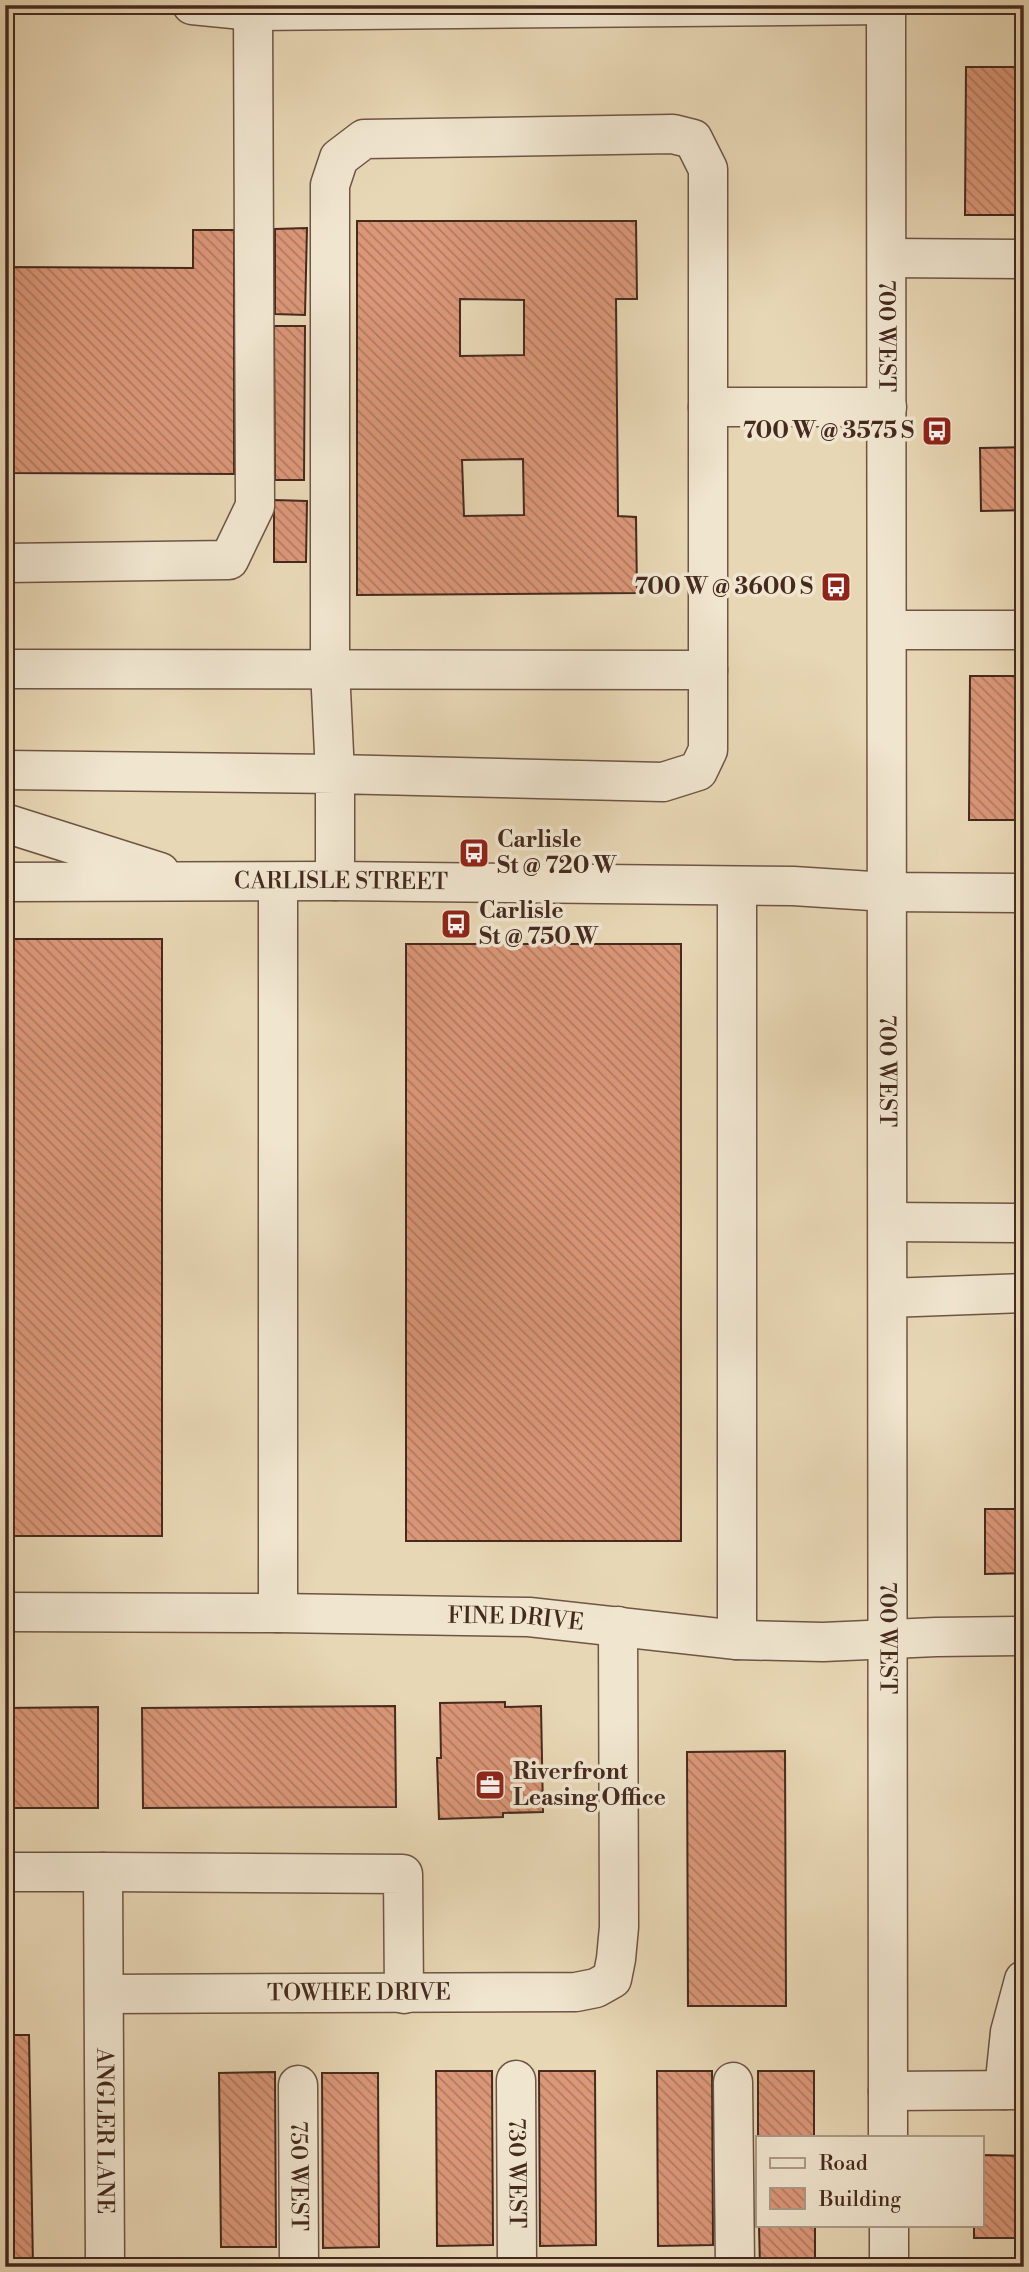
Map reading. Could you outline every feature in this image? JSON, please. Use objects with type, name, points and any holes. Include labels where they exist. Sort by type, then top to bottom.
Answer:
[{"type":"street","points":[[192,5],[253,11],[886,5]]},
{"type":"street","name":"700 WEST","points":[[886,5],[888,2136]]},
{"type":"street","points":[[5,563],[229,561],[255,506],[253,11]]},
{"type":"street","points":[[5,770],[335,774],[663,782],[698,771],[708,750],[708,169],[693,139],[673,134],[364,139],[339,158],[330,185],[330,669],[335,774],[335,881]]},
{"type":"street","points":[[888,258],[1024,259]]},
{"type":"street","points":[[708,407],[887,407]]},
{"type":"street","points":[[887,630],[1024,630]]},
{"type":"street","points":[[5,669],[708,670]]},
{"type":"street","points":[[5,823],[196,883]]},
{"type":"street","name":"CARLISLE STREET","points":[[5,882],[335,881],[793,886],[887,892],[1024,893]]},
{"type":"street","points":[[278,882],[278,1613]]},
{"type":"street","points":[[737,886],[737,1640]]},
{"type":"street","points":[[888,1222],[1024,1223]]},
{"type":"street","points":[[888,1298],[1024,1293]]},
{"type":"street","name":"FINE DRIVE","points":[[5,1612],[529,1617],[737,1640],[823,1642],[1024,1636]]},
{"type":"street","name":"TOWHEE DRIVE","points":[[104,1994],[576,1992],[596,1988],[612,1979],[618,1927],[618,1626]]},
{"type":"street","points":[[5,1872],[403,1874],[404,1994]]},
{"type":"street","name":"ANGLER LANE","points":[[103,1872],[105,2267]]},
{"type":"street","points":[[888,2091],[1014,2090],[1010,2032],[1024,1980]]},
{"type":"street","name":"730 WEST","points":[[516,2080],[517,2267]]},
{"type":"street","points":[[733,2082],[734,2267]]},
{"type":"street","name":"750 WEST","points":[[298,2085],[299,2267]]},
{"type":"street","points":[[888,2226],[889,2267]]},
{"type":"building","points":[[966,67],[1024,67],[1024,215],[965,215]]},
{"type":"building","points":[[357,221],[636,221],[637,299],[616,299],[618,516],[636,517],[637,593],[357,595]],"holes":[[[460,299],[524,300],[524,355],[460,356]],[[523,459],[524,515],[464,516],[462,460]]]},
{"type":"building","points":[[307,228],[305,315],[275,314],[275,229]]},
{"type":"building","points":[[193,230],[234,230],[234,474],[5,473],[5,267],[193,268]]},
{"type":"building","points":[[274,326],[305,326],[304,480],[275,480]]},
{"type":"building","points":[[1024,447],[1024,510],[981,511],[980,448]]},
{"type":"building","points":[[274,500],[307,501],[306,562],[274,562]]},
{"type":"building","points":[[970,676],[1024,676],[1024,820],[969,820]]},
{"type":"building","points":[[1015,827],[1024,827],[1024,881],[1016,881]]},
{"type":"building","points":[[5,939],[162,939],[162,1536],[5,1536]]},
{"type":"building","points":[[406,944],[681,944],[681,1541],[406,1541]]},
{"type":"building","points":[[985,1509],[1024,1509],[1024,1573],[985,1574]]},
{"type":"building","name":"Riverfront Leasing Office","points":[[505,1702],[505,1707],[541,1706],[543,1812],[503,1813],[503,1817],[439,1819],[437,1758],[441,1758],[440,1703]]},
{"type":"building","points":[[395,1706],[396,1807],[143,1808],[142,1708]]},
{"type":"building","points":[[98,1707],[98,1808],[5,1808],[5,1708]]},
{"type":"building","points":[[785,1751],[786,2006],[688,2006],[687,1752]]},
{"type":"building","points":[[5,2035],[29,2035],[33,2267],[5,2267]]},
{"type":"building","points":[[436,2071],[492,2071],[493,2245],[437,2246]]},
{"type":"building","points":[[539,2071],[595,2071],[596,2245],[540,2246]]},
{"type":"building","points":[[657,2071],[712,2071],[713,2245],[658,2246]]},
{"type":"building","points":[[758,2071],[814,2071],[814,2136],[758,2136]]},
{"type":"building","points":[[275,2072],[276,2247],[221,2247],[219,2073]]},
{"type":"building","points":[[322,2073],[378,2073],[379,2247],[323,2248]]},
{"type":"building","points":[[984,2155],[1024,2156],[1024,2238],[974,2238],[974,2226],[984,2226]]},
{"type":"building","points":[[759,2226],[815,2226],[815,2267],[760,2267]]},
{"type":"place","name":"700 W @ 3575 S","points":[[937,431]]},
{"type":"place","name":"700 W @ 3600 S","points":[[836,587]]},
{"type":"place","name":"Carlisle St @ 720 W","points":[[474,853]]},
{"type":"place","name":"Carlisle St @ 750 W","points":[[456,924]]},
{"type":"place","name":"Riverfront Leasing Office","points":[[490,1785]]}]
